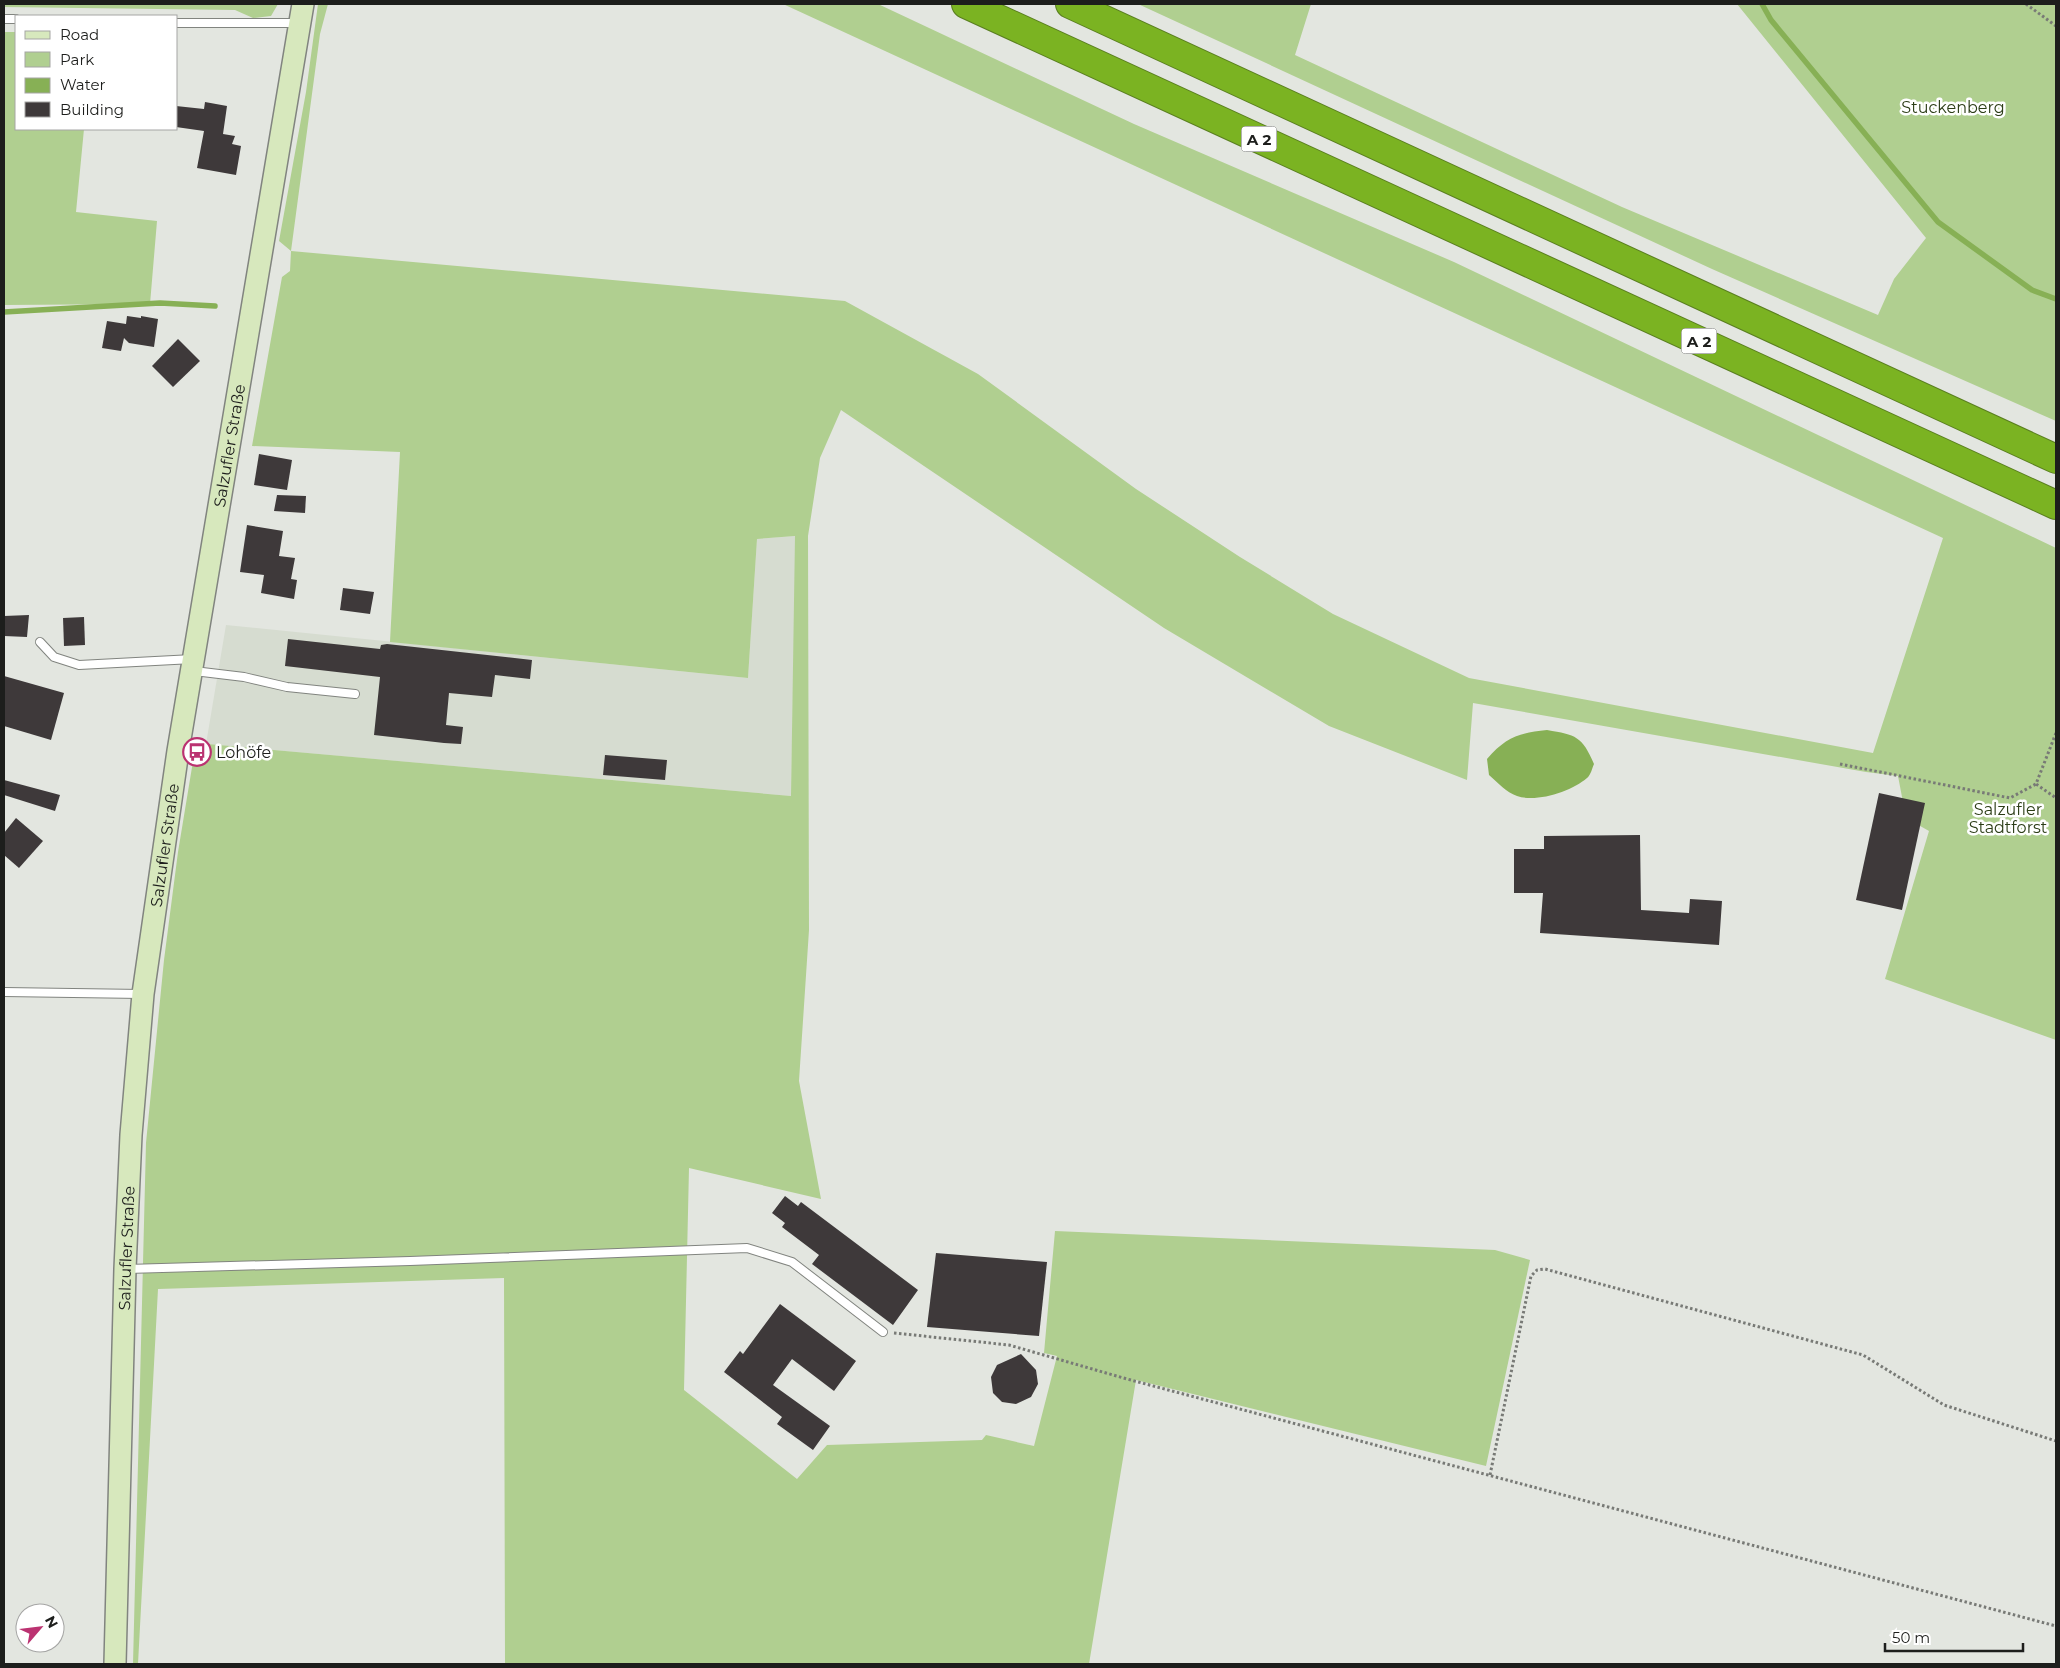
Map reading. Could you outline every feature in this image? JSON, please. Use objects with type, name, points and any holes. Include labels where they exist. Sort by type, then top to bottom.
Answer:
[{"type":"highway","name":"A 2","points":[[966,4],[2056,505]]},
{"type":"highway","points":[[1070,4],[2056,459]]},
{"type":"main road","name":"Salzufler Straße","points":[[115,1664],[125,1269],[131,1135],[143,994],[192,665],[301,14]]},
{"type":"lane","points":[[178,23],[301,14]]},
{"type":"lane","points":[[40,642],[54,657],[79,665],[192,665],[287,687],[355,694]]},
{"type":"lane","points":[[4,992],[143,994]]},
{"type":"lane","points":[[125,1269],[410,1261],[747,1248],[792,1262],[883,1332]]},
{"type":"path","points":[[2026,4],[2056,26]]},
{"type":"path","points":[[1840,764],[2010,798],[2036,784],[2056,733]]},
{"type":"path","points":[[2036,784],[2056,798]]},
{"type":"path","points":[[1490,1475],[1531,1276],[1537,1270],[1545,1269],[1863,1355],[1944,1405],[2056,1441]]},
{"type":"path","points":[[883,1332],[1009,1345],[1127,1379],[2056,1626]]},
{"type":"shaded area","points":[[796,536],[791,796],[206,744],[226,625],[748,678],[757,539]]},
{"type":"green space","points":[[4,4],[278,4],[271,16],[253,18],[235,10],[4,7]]},
{"type":"green space","points":[[318,4],[328,4],[320,34],[291,251],[279,241],[306,92]]},
{"type":"green space","name":"Salzufler Stadtforst","points":[[783,4],[878,4],[1134,124],[1454,262],[2056,548],[2056,1040],[1885,979],[1929,831],[1906,818],[1898,776],[1473,703],[1467,780],[1329,726],[1164,628],[841,410],[820,458],[808,536],[809,930],[799,1081],[821,1199],[689,1168],[684,1390],[797,1479],[827,1445],[982,1440],[986,1435],[1034,1446],[1057,1356],[1044,1353],[1055,1231],[1495,1250],[1530,1260],[1486,1466],[1136,1380],[1089,1664],[505,1664],[504,1278],[158,1289],[138,1664],[133,1664],[146,1143],[164,960],[178,852],[196,743],[791,796],[795,536],[757,539],[748,678],[390,642],[400,452],[252,446],[282,277],[290,271],[291,251],[845,301],[978,374],[1136,489],[1240,557],[1333,614],[1469,678],[1873,753],[1943,538]]},
{"type":"green space","name":"Stuckenberg","points":[[1138,4],[1311,4],[1295,55],[1622,207],[1878,315],[1894,279],[1926,238],[1737,4],[2056,4],[2056,421],[1712,269]]},
{"type":"green space","points":[[4,32],[15,32],[15,130],[84,130],[76,212],[157,221],[150,304],[4,305]]},
{"type":"water","points":[[1547,730],[1565,733],[1577,738],[1586,748],[1594,764],[1587,778],[1581,783],[1544,797],[1525,798],[1509,792],[1489,775],[1487,759],[1500,746],[1514,737]]},
{"type":"building","points":[[205,102],[227,106],[223,134],[235,136],[232,144],[241,146],[236,175],[197,168],[204,131],[178,127],[178,106],[204,109]]},
{"type":"building","points":[[127,316],[158,319],[154,347],[129,343],[124,338],[121,351],[102,348],[107,321],[126,324]]},
{"type":"building","points":[[178,339],[200,361],[173,387],[152,366]]},
{"type":"building","points":[[259,454],[292,460],[287,490],[254,485]]},
{"type":"building","points":[[277,495],[306,496],[305,513],[274,511]]},
{"type":"building","points":[[247,525],[283,531],[279,556],[295,558],[291,579],[297,580],[294,599],[261,593],[264,575],[240,572]]},
{"type":"building","points":[[343,588],[374,592],[370,614],[340,610]]},
{"type":"building","points":[[29,615],[27,637],[4,636],[4,616]]},
{"type":"building","points":[[84,617],[85,645],[64,646],[63,618]]},
{"type":"building","points":[[288,639],[380,649],[381,645],[387,644],[532,660],[530,679],[495,675],[492,697],[449,693],[446,725],[463,727],[461,744],[374,735],[380,677],[285,666]]},
{"type":"building","points":[[4,676],[64,693],[51,740],[4,726]]},
{"type":"building","points":[[605,755],[667,760],[665,780],[603,775]]},
{"type":"building","points":[[4,780],[60,795],[55,811],[4,795]]},
{"type":"building","points":[[1879,793],[1925,803],[1902,910],[1856,900]]},
{"type":"building","points":[[16,818],[43,841],[19,868],[4,855],[4,833]]},
{"type":"building","points":[[1640,835],[1641,910],[1689,913],[1690,899],[1722,901],[1719,945],[1540,933],[1543,893],[1514,893],[1514,849],[1544,849],[1544,836]]},
{"type":"building","points":[[785,1196],[798,1206],[801,1202],[918,1290],[893,1325],[812,1264],[819,1255],[782,1227],[785,1223],[772,1213]]},
{"type":"building","points":[[936,1253],[1047,1262],[1039,1336],[927,1327]]},
{"type":"building","points":[[780,1304],[856,1361],[834,1391],[792,1359],[773,1385],[830,1426],[813,1450],[777,1424],[782,1417],[724,1372],[740,1351],[743,1354]]},
{"type":"building","points":[[1021,1354],[1036,1370],[1038,1384],[1031,1397],[1016,1404],[1002,1402],[993,1393],[991,1377],[997,1365]]},
{"type":"waterway","points":[[1762,4],[1771,20],[1938,222],[2032,290],[2056,299]]},
{"type":"waterway","points":[[4,312],[160,303],[215,306]]},
{"type":"place","name":"Lohöfe","points":[[197,752]]}]
